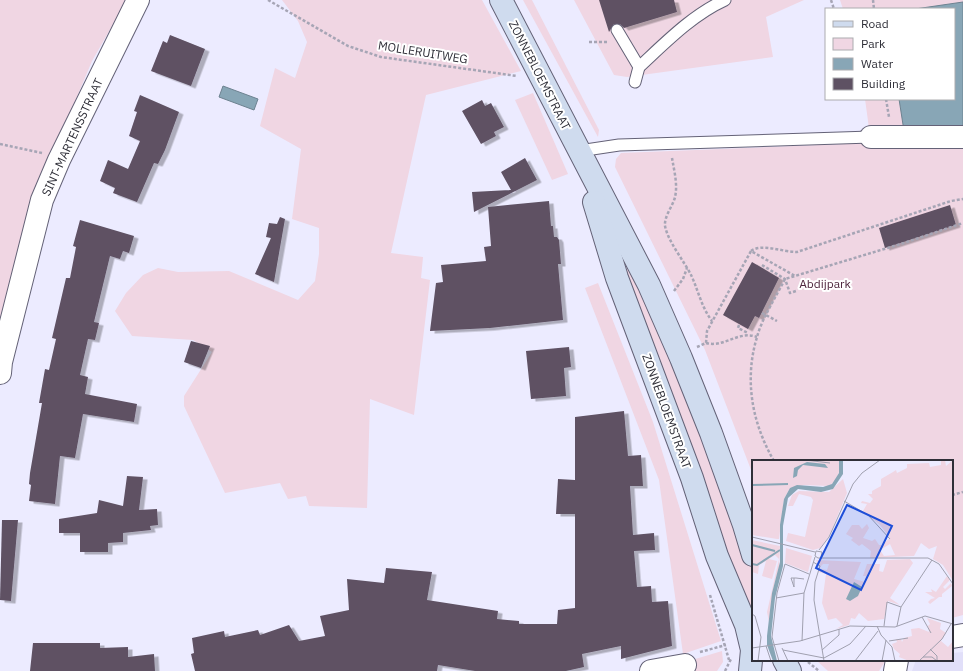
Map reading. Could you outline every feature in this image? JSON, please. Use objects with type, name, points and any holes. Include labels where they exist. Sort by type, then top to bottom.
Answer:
[{"type":"main road","name":"ZONNEBLOEMSTRAAT","points":[[501,0],[539,70],[641,270],[681,358],[711,433],[752,552]]},
{"type":"main road","name":"ZONNEBLOEMSTRAAT","points":[[579,151],[616,275],[692,478],[717,556],[746,625],[752,650],[750,671]]},
{"type":"main road","points":[[616,275],[618,263],[629,258],[634,261],[641,270]]},
{"type":"main road","points":[[785,661],[790,671]]},
{"type":"street","name":"SINT-MARTENSSTRAAT","points":[[0,373],[3,355],[42,200],[59,160],[138,0]]},
{"type":"street","points":[[871,137],[963,137]]},
{"type":"street","points":[[953,637],[963,635]]},
{"type":"street","points":[[895,671],[897,661]]},
{"type":"street","points":[[651,671],[685,665]]},
{"type":"lane","points":[[635,82],[639,68],[666,41],[712,6],[725,0]]},
{"type":"lane","points":[[617,30],[639,68]]},
{"type":"lane","points":[[579,151],[619,145],[871,137]]},
{"type":"path","name":"MOLLERUITWEG","points":[[268,0],[348,46],[381,57],[523,76],[539,70]]},
{"type":"path","points":[[0,144],[37,151],[59,160]]},
{"type":"path","points":[[669,144],[676,185],[675,197],[665,224],[669,236],[687,268],[705,312],[712,321]]},
{"type":"path","points":[[706,343],[707,331],[751,252],[763,246],[778,251],[797,252],[952,201],[963,199]]},
{"type":"path","points":[[774,460],[758,429],[751,401],[750,370],[757,336],[785,279],[904,243],[963,223]]},
{"type":"path","points":[[751,252],[795,276]]},
{"type":"path","points":[[762,266],[785,279],[790,293],[796,291]]},
{"type":"path","points":[[670,296],[684,279],[687,268]]},
{"type":"path","points":[[771,296],[775,298]]},
{"type":"path","points":[[762,313],[776,321]]},
{"type":"path","points":[[739,325],[738,328],[757,336]]},
{"type":"path","points":[[695,348],[706,343],[713,345],[748,333]]},
{"type":"path","points":[[953,495],[963,492]]},
{"type":"path","points":[[685,665],[691,656],[726,645]]},
{"type":"path","points":[[807,661],[818,671]]},
{"type":"shaded area","points":[[963,652],[963,671],[912,671],[916,661],[953,661],[953,653]]},
{"type":"green space","points":[[0,0],[127,0],[92,61],[58,142],[0,341]]},
{"type":"green space","points":[[282,0],[482,0],[521,71],[426,95],[391,253],[423,257],[421,278],[430,280],[414,415],[370,399],[367,508],[309,506],[306,496],[288,499],[280,483],[225,493],[184,406],[184,396],[212,352],[193,340],[132,336],[115,311],[126,293],[143,275],[158,268],[178,272],[229,271],[298,300],[315,281],[319,254],[319,228],[292,219],[301,149],[260,126],[275,68],[295,78],[307,42],[298,21]]},
{"type":"green space","points":[[523,0],[532,0],[599,130],[598,137]]},
{"type":"green space","points":[[574,0],[804,0],[766,17],[773,57],[627,77],[614,75]]},
{"type":"green space","name":"Abdijpark","points":[[840,0],[963,0],[963,615],[953,618],[953,460],[752,460],[752,472],[705,350],[615,167],[616,159],[621,153],[871,143],[865,100],[955,100],[955,8],[843,8]]},
{"type":"green space","points":[[533,93],[568,174],[552,180],[515,100]]},
{"type":"green space","points":[[630,269],[635,272],[736,514],[752,567],[752,623],[625,270]]},
{"type":"green space","points":[[598,283],[653,422],[721,641],[683,654],[659,480],[585,288]]},
{"type":"green space","points":[[722,651],[723,662],[717,671],[692,671],[692,660]]},
{"type":"green space","points":[[817,661],[885,661],[879,671],[828,671]]},
{"type":"water","points":[[963,2],[963,130],[904,131],[899,100],[955,100],[955,8],[922,8]]},
{"type":"water","points":[[223,86],[258,99],[254,110],[219,97]]},
{"type":"building","points":[[599,0],[674,0],[677,12],[624,28],[620,24],[614,24],[609,32]]},
{"type":"building","points":[[170,35],[205,49],[191,86],[151,71],[163,41],[167,43]]},
{"type":"building","points":[[140,95],[179,112],[165,150],[158,164],[154,163],[137,202],[113,193],[115,188],[100,181],[108,160],[128,169],[140,141],[129,136],[137,112],[134,111]]},
{"type":"building","points":[[482,100],[485,106],[491,103],[504,127],[494,132],[496,136],[481,144],[462,111]]},
{"type":"building","points":[[525,158],[537,180],[474,212],[472,192],[511,190],[501,172]]},
{"type":"building","points":[[549,201],[551,226],[553,226],[554,237],[557,237],[559,240],[561,264],[558,264],[563,320],[490,328],[430,331],[436,283],[443,282],[441,265],[486,261],[484,247],[491,246],[488,207]]},
{"type":"building","points":[[950,205],[956,225],[885,248],[879,228]]},
{"type":"building","points":[[280,217],[285,219],[274,282],[255,274],[271,238],[266,237],[269,223],[277,224]]},
{"type":"building","points":[[80,220],[134,236],[129,253],[123,251],[120,259],[110,256],[94,322],[99,323],[95,340],[88,339],[80,375],[88,377],[85,394],[137,404],[134,422],[83,414],[75,458],[60,456],[55,504],[29,501],[31,485],[29,484],[30,473],[42,403],[39,403],[45,369],[49,370],[56,339],[52,338],[66,278],[70,278],[76,247],[73,246]]},
{"type":"building","points":[[752,262],[779,278],[759,318],[755,316],[748,329],[723,315]]},
{"type":"building","points":[[191,341],[210,346],[201,368],[184,362]]},
{"type":"building","points":[[569,347],[571,367],[564,368],[566,396],[531,399],[526,351]]},
{"type":"building","points":[[624,411],[628,456],[641,455],[643,486],[630,486],[633,535],[654,533],[655,550],[634,551],[637,587],[651,586],[652,602],[668,601],[672,646],[621,659],[621,646],[582,654],[584,667],[566,671],[475,671],[438,665],[437,671],[195,671],[191,654],[194,653],[192,638],[224,631],[225,637],[258,630],[260,635],[289,625],[299,641],[325,636],[320,616],[349,610],[347,579],[384,583],[386,568],[432,572],[427,600],[498,611],[497,619],[519,621],[519,624],[557,624],[558,610],[575,608],[575,514],[556,514],[558,479],[575,480],[575,417]]},
{"type":"building","points":[[127,476],[143,477],[139,510],[157,509],[158,525],[150,526],[151,530],[123,533],[123,542],[108,543],[108,552],[80,552],[80,533],[59,533],[59,519],[97,513],[99,500],[123,506]]},
{"type":"building","points":[[2,520],[18,520],[11,601],[0,600]]},
{"type":"building","points":[[33,643],[100,643],[100,648],[128,647],[128,657],[154,654],[155,671],[30,671]]}]
